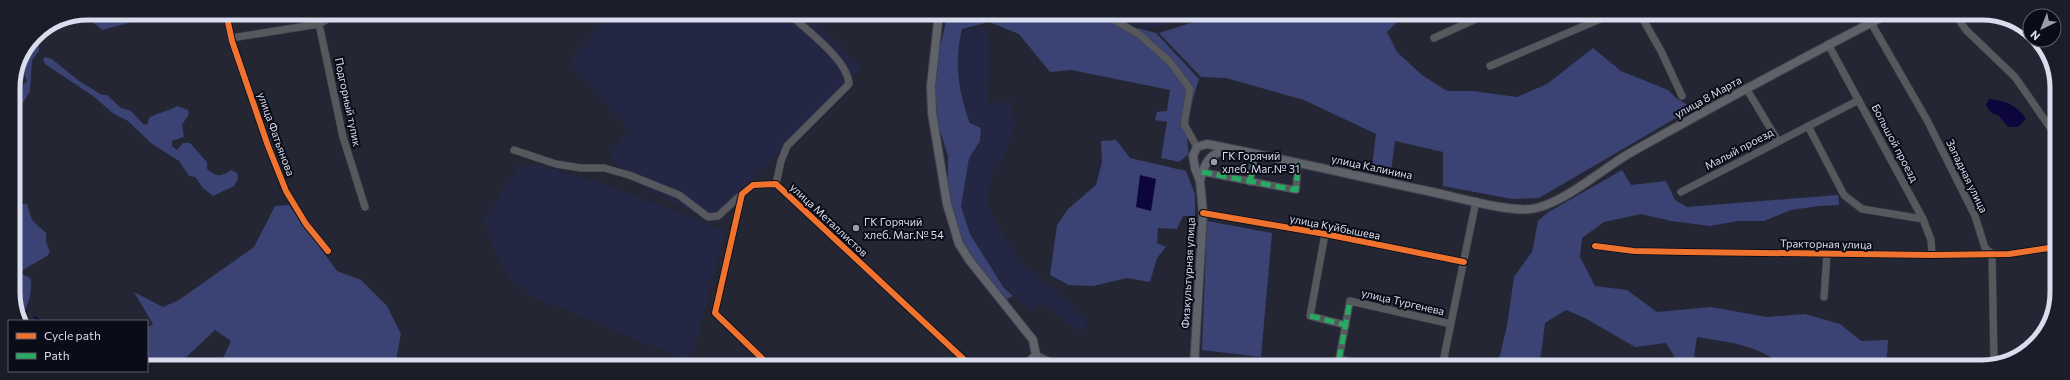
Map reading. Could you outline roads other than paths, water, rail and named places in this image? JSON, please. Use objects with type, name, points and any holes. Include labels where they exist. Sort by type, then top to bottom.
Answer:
[{"type":"main road","points":[[938,20],[931,86],[932,113],[948,204],[959,244],[970,261],[1033,340],[1036,355],[1031,360]]},
{"type":"main road","name":"улица 8 Марта","points":[[1543,206],[1555,201],[1628,155],[1746,88],[1874,20]]},
{"type":"main road","points":[[1197,147],[1202,145],[1213,150],[1199,174]]},
{"type":"main road","name":"Физкультурная улица","points":[[1194,360],[1203,213],[1199,174],[1193,156],[1197,147]]},
{"type":"main road","name":"улица Калинина","points":[[1213,150],[1230,150],[1255,154],[1515,208],[1529,209],[1543,206]]},
{"type":"street","name":"улица Фатьянова","points":[[227,20],[231,38],[268,146],[286,191],[306,224],[328,251]]},
{"type":"street","points":[[231,38],[319,24],[326,20]]},
{"type":"street","points":[[776,184],[781,161],[787,146],[849,84],[849,76],[839,61],[796,20]]},
{"type":"street","points":[[1114,20],[1140,35],[1170,62],[1190,89],[1184,124],[1197,147]]},
{"type":"street","points":[[1434,38],[1475,20]]},
{"type":"street","points":[[1490,66],[1598,20]]},
{"type":"street","points":[[1643,20],[1661,51],[1682,96]]},
{"type":"street","points":[[1959,20],[1966,30],[2015,77],[2050,127]]},
{"type":"street","name":"Западная улица","points":[[1870,22],[1927,120],[1975,216],[1985,248],[1992,254]]},
{"type":"street","name":"Подгорный тупик","points":[[319,24],[343,137],[365,207]]},
{"type":"street","name":"Большой проезд","points":[[1828,44],[1923,219],[1932,240],[1932,255]]},
{"type":"street","points":[[1746,88],[1778,141]]},
{"type":"street","name":"Малый проезд","points":[[1681,192],[1859,100]]},
{"type":"street","points":[[1808,126],[1844,195],[1862,209],[1923,219]]},
{"type":"street","name":"улица Металлистов","points":[[514,150],[556,164],[581,168],[604,168],[629,175],[679,195],[708,218],[718,216],[753,185],[776,184],[965,360]]},
{"type":"street","points":[[1250,182],[1255,154]]},
{"type":"street","points":[[1199,174],[1296,190],[1298,163]]},
{"type":"street","points":[[742,194],[715,314],[764,360]]},
{"type":"street","points":[[1443,360],[1476,201]]},
{"type":"street","name":"улица Куйбышева","points":[[1203,213],[1326,234],[1464,262]]},
{"type":"street","points":[[1326,234],[1310,316],[1346,325],[1339,359],[1343,360]]},
{"type":"street","name":"Тракторная улица","points":[[1595,246],[1634,251],[1932,255],[1992,254],[2050,248]]},
{"type":"street","points":[[1824,297],[1827,254]]},
{"type":"street","points":[[1992,254],[1994,359]]},
{"type":"street","name":"улица Тургенева","points":[[1346,325],[1350,301],[1451,324]]},
{"type":"street","points":[[1036,355],[1046,360]]},
{"type":"waterway","points":[[22,308],[27,312]]},
{"type":"waterway","points":[[34,317],[39,320]]},
{"type":"place","name":"ГК Горячий хлеб. Маг.№ 31","points":[[1214,162]]},
{"type":"place","name":"ГК Горячий хлеб. Маг.№ 54","points":[[856,228]]}]
